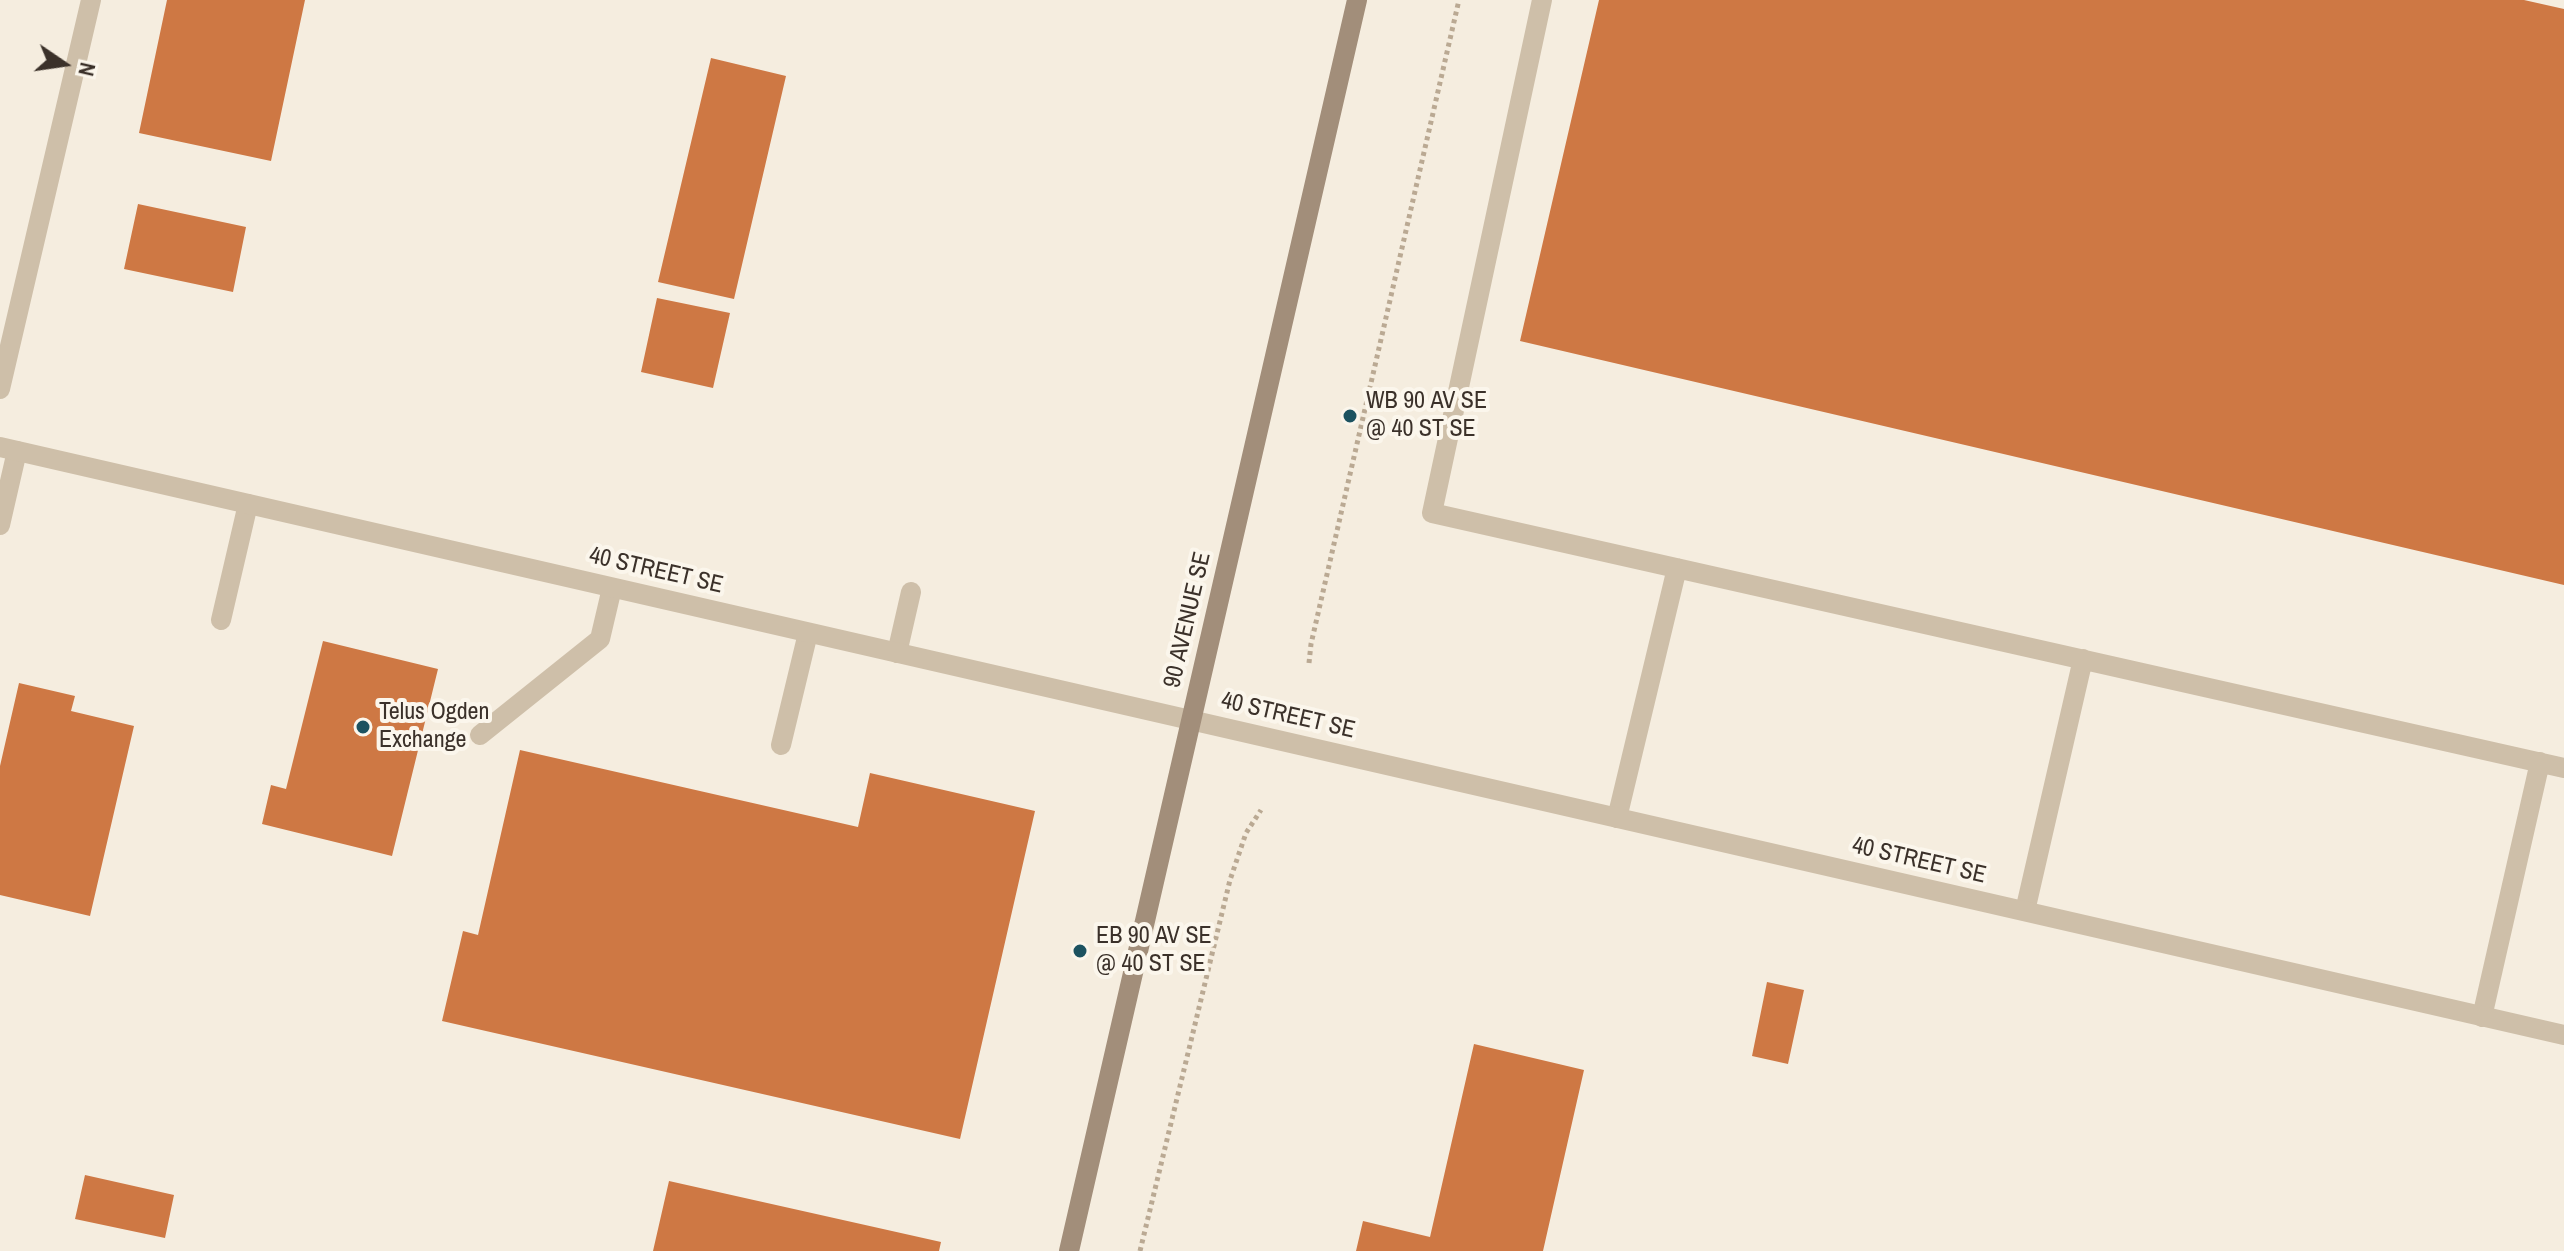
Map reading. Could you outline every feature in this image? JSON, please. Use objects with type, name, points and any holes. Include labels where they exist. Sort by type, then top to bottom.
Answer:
[{"type":"street","points":[[0,389],[91,0]]},
{"type":"street","name":"90 AVENUE SE","points":[[1069,1251],[1357,0]]},
{"type":"street","points":[[1542,0],[1432,513],[2564,768]]},
{"type":"street","points":[[0,525],[9,449]]},
{"type":"street","name":"40 STREET SE","points":[[9,449],[2564,1035]]},
{"type":"street","points":[[221,620],[248,504]]},
{"type":"street","points":[[1617,818],[1677,568]]},
{"type":"street","points":[[480,735],[600,639],[612,588]]},
{"type":"street","points":[[897,653],[911,592]]},
{"type":"street","points":[[781,745],[808,633]]},
{"type":"street","points":[[2025,911],[2083,659]]},
{"type":"street","points":[[2482,1017],[2540,762]]},
{"type":"path","points":[[1309,663],[1459,0]]},
{"type":"path","points":[[1140,1251],[1230,880],[1246,833],[1261,810]]},
{"type":"building","points":[[167,0],[305,0],[271,161],[139,133]]},
{"type":"building","points":[[1599,0],[2524,0],[2564,9],[2564,585],[1520,341]]},
{"type":"building","points":[[711,58],[786,76],[734,299],[658,282]]},
{"type":"building","points":[[138,204],[246,227],[233,292],[124,269]]},
{"type":"building","points":[[657,298],[730,313],[713,388],[641,372]]},
{"type":"building","name":"Telus Ogden Exchange","points":[[323,641],[438,669],[392,856],[262,824],[271,785],[286,789]]},
{"type":"building","points":[[19,683],[75,696],[71,711],[134,726],[90,916],[0,895],[0,766]]},
{"type":"building","points":[[520,750],[858,827],[870,773],[1035,811],[960,1139],[442,1021],[463,931],[478,935]]},
{"type":"building","points":[[1767,982],[1804,990],[1788,1064],[1752,1056]]},
{"type":"building","points":[[1474,1044],[1584,1070],[1543,1251],[1356,1251],[1363,1221],[1430,1237]]},
{"type":"building","points":[[85,1175],[174,1195],[165,1238],[75,1219]]},
{"type":"building","points":[[669,1181],[941,1242],[939,1251],[653,1251]]},
{"type":"place","name":"WB 90 AV SE @ 40 ST SE","points":[[1350,416]]},
{"type":"place","name":"Telus Ogden Exchange","points":[[363,727]]},
{"type":"place","name":"EB 90 AV SE @ 40 ST SE","points":[[1080,951]]}]
